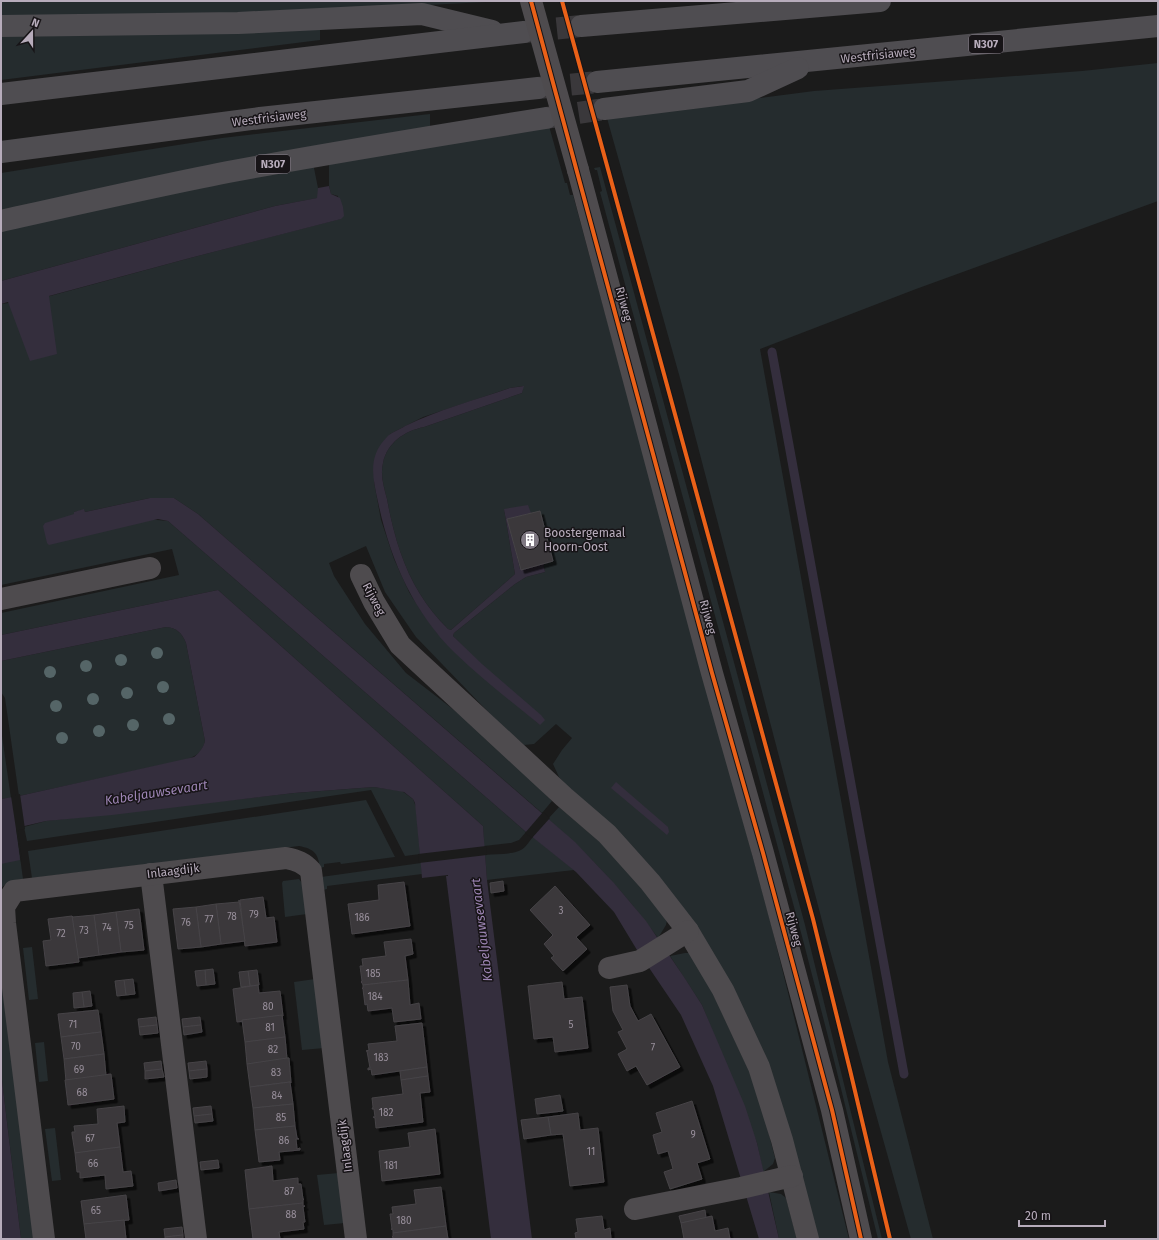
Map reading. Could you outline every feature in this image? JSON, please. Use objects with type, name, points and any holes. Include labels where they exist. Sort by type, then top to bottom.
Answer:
[{"type":"highway","points":[[581,26],[880,1]]},
{"type":"highway","points":[[1,26],[238,23],[422,14],[515,33],[1,94]]},
{"type":"highway","name":"Westfrisiaweg","points":[[597,82],[1158,26]]},
{"type":"highway","name":"N307","points":[[604,110],[748,91],[814,61]]},
{"type":"highway","name":"Westfrisiaweg","points":[[1,152],[260,118],[538,88]]},
{"type":"highway","name":"N307","points":[[1,221],[227,172],[546,118]]},
{"type":"street","name":"Rijweg","points":[[531,1],[832,1110],[861,1239]]},
{"type":"street","points":[[1,599],[150,568]]},
{"type":"street","name":"Rijweg","points":[[361,575],[374,602],[400,645],[558,791],[607,834],[650,882],[688,931],[723,990],[759,1067],[782,1140],[808,1239]]},
{"type":"street","name":"Inlaagdijk","points":[[44,1239],[4,907],[14,891],[286,858],[296,860],[306,865],[311,872],[356,1239]]},
{"type":"street","points":[[150,874],[196,1239]]},
{"type":"street","points":[[609,968],[640,961],[688,931]]},
{"type":"street","points":[[635,1209],[741,1188],[792,1176]]},
{"type":"shaded area","points":[[1,1],[505,1],[313,11],[1,19]]},
{"type":"shaded area","points":[[320,25],[320,40],[1,80],[1,33]]},
{"type":"shaded area","points":[[1158,63],[1158,201],[916,289],[760,349],[888,1062],[933,1239],[911,1239],[826,936],[680,378],[607,118],[814,91],[1082,71]]},
{"type":"shaded area","points":[[430,114],[430,128],[1,213],[1,173],[222,138]]},
{"type":"shaded area","points":[[549,126],[565,183],[567,183],[570,195],[573,195],[770,920],[849,1239],[816,1239],[727,981],[559,777],[553,764],[572,738],[556,724],[534,744],[524,745],[496,720],[416,637],[385,592],[366,546],[329,563],[334,576],[365,624],[406,673],[484,733],[552,801],[542,813],[198,514],[174,498],[150,498],[85,512],[84,510],[74,512],[168,521],[526,832],[519,840],[511,843],[484,846],[483,826],[218,590],[1,635],[1,613],[179,575],[172,549],[1,585],[1,304],[39,299],[340,219],[338,196],[331,194],[329,186],[329,160]],"holes":[[[523,386],[522,393],[403,435],[392,444],[388,450],[383,463],[382,477],[395,536],[408,572],[426,603],[436,617],[448,629],[451,630],[515,574],[504,509],[520,569],[543,563],[545,572],[526,577],[515,584],[454,633],[453,636],[540,725],[437,633],[421,611],[409,592],[394,559],[381,520],[374,482],[390,434],[423,417],[510,388]]]},
{"type":"shaded area","points":[[313,163],[318,188],[318,198],[275,206],[1,281],[1,230]]},
{"type":"shaded area","points":[[600,167],[805,925],[882,1239],[878,1239],[803,940],[600,192],[602,191],[597,170],[594,168]]},
{"type":"shaded area","points":[[166,627],[179,632],[183,636],[186,643],[205,741],[202,749],[195,756],[184,760],[19,796],[5,698],[1,692],[1,661]]},
{"type":"shaded area","points":[[1,729],[11,798],[1,799]]},
{"type":"shaded area","points":[[374,787],[402,791],[413,799],[416,807],[420,854],[405,856],[371,790],[27,841],[24,827],[46,821],[294,793]]},
{"type":"shaded area","points":[[366,800],[395,857],[341,864],[340,862],[324,864],[324,867],[320,868],[318,859],[314,852],[299,846],[32,878],[28,851]]},
{"type":"shaded area","points":[[559,807],[613,853],[667,920],[666,925],[658,938],[606,875],[578,846],[548,819]]},
{"type":"shaded area","points":[[16,828],[23,879],[6,884],[1,888],[1,832]]},
{"type":"shaded area","points":[[533,837],[574,870],[487,880],[485,855],[516,852],[525,847]]},
{"type":"shaded area","points":[[421,863],[422,874],[327,886],[327,889],[323,890],[321,877]]},
{"type":"shaded area","points":[[299,879],[302,883],[307,914],[285,917],[282,883],[283,881]]},
{"type":"shaded area","points":[[32,947],[38,999],[29,1000],[23,948]]},
{"type":"shaded area","points":[[690,953],[710,987],[750,1073],[762,1107],[775,1158],[773,1164],[763,1172],[757,1143],[702,1005],[670,956]]},
{"type":"shaded area","points":[[1,972],[34,1239],[21,1239],[1,1072]]},
{"type":"shaded area","points":[[315,979],[324,1048],[302,1050],[294,982]]},
{"type":"shaded area","points":[[44,1042],[48,1081],[39,1082],[35,1043]]},
{"type":"shaded area","points":[[55,1128],[61,1180],[52,1181],[45,1129]]},
{"type":"shaded area","points":[[339,1173],[345,1223],[324,1225],[317,1175]]},
{"type":"shaded area","points":[[769,1192],[781,1194],[786,1198],[797,1239],[779,1239]]},
{"type":"water","points":[[329,186],[331,194],[340,198],[344,216],[341,219],[49,296],[57,354],[30,361],[8,302],[1,304],[1,281],[275,206],[317,198],[318,188]]},
{"type":"water","points":[[524,386],[522,393],[403,435],[392,444],[385,456],[382,477],[395,536],[408,572],[429,608],[448,629],[451,630],[515,574],[504,509],[528,505],[531,513],[508,520],[520,569],[543,563],[545,572],[526,577],[515,584],[454,633],[453,636],[482,664],[541,715],[545,720],[540,725],[465,663],[440,637],[427,620],[405,584],[389,544],[373,476],[376,452],[393,432],[443,410],[510,388]]},
{"type":"water","points":[[150,498],[174,498],[198,514],[575,842],[614,883],[646,921],[702,1005],[745,1106],[757,1143],[779,1239],[759,1239],[713,1086],[681,1015],[637,950],[614,912],[576,872],[526,832],[168,521],[158,519],[49,545],[47,543],[43,526],[45,523],[74,514],[74,512],[84,509],[85,512]]},
{"type":"water","name":"Kabeljauwsevaart","points":[[218,590],[483,826],[487,880],[532,1239],[491,1239],[446,876],[448,875],[422,878],[415,803],[413,799],[404,792],[374,787],[294,793],[112,815],[46,821],[16,828],[20,860],[1,864],[1,799],[194,757],[201,750],[205,741],[186,643],[183,636],[176,630],[166,627],[1,661],[1,635]]},
{"type":"water","points":[[616,782],[668,827],[669,832],[667,835],[611,788]]},
{"type":"water","points":[[1,1072],[21,1239],[1,1239]]},
{"type":"pier","points":[[20,794],[25,829],[18,830],[21,862],[11,796]]},
{"type":"pier","points":[[543,812],[550,818],[532,838],[525,833]]},
{"type":"pier","points":[[486,846],[487,855],[419,863],[418,854]]},
{"type":"building","name":"Boostergemaal Hoorn-Oost","points":[[540,511],[553,561],[521,570],[507,519]]},
{"type":"building","points":[[503,881],[504,891],[491,893],[490,883]]},
{"type":"building","points":[[404,882],[410,926],[352,934],[348,904],[379,900],[378,885]]},
{"type":"building","points":[[555,886],[590,925],[576,937],[587,949],[563,971],[551,958],[554,956],[544,944],[553,935],[530,910]]},
{"type":"building","points":[[263,897],[266,918],[274,917],[277,942],[245,946],[240,900]]},
{"type":"building","points":[[239,900],[245,941],[221,944],[216,904],[239,902]]},
{"type":"building","points":[[216,904],[221,944],[201,947],[196,907]]},
{"type":"building","points":[[196,907],[201,947],[178,949],[173,909]]},
{"type":"building","points":[[139,909],[144,950],[121,952],[116,912]]},
{"type":"building","points":[[116,912],[121,952],[99,955],[94,915]]},
{"type":"building","points":[[94,915],[99,955],[78,958],[72,916]]},
{"type":"building","points":[[72,916],[79,962],[46,966],[43,941],[51,940],[48,919]]},
{"type":"building","points":[[411,939],[413,954],[405,956],[408,980],[363,985],[361,982],[360,966],[363,966],[362,959],[386,956],[384,942]]},
{"type":"building","points":[[213,969],[215,984],[206,985],[205,970]]},
{"type":"building","points":[[205,970],[206,985],[197,986],[195,971]]},
{"type":"building","points":[[257,970],[259,985],[250,986],[248,971]]},
{"type":"building","points":[[248,971],[250,986],[241,987],[239,972]]},
{"type":"building","points":[[133,979],[135,994],[126,995],[124,980]]},
{"type":"building","points":[[124,980],[126,995],[117,996],[115,981]]},
{"type":"building","points":[[408,980],[410,1005],[419,1003],[421,1019],[394,1022],[392,1008],[368,1011],[367,1004],[365,1005],[362,988],[363,985]]},
{"type":"building","points":[[562,982],[564,999],[582,997],[588,1048],[555,1052],[553,1037],[534,1039],[528,986]]},
{"type":"building","points":[[258,985],[259,993],[280,991],[283,1016],[237,1022],[233,989]]},
{"type":"building","points":[[627,985],[630,1006],[638,1021],[651,1014],[680,1067],[647,1085],[636,1066],[627,1071],[618,1054],[627,1049],[618,1032],[623,1030],[613,1011],[610,987]]},
{"type":"building","points":[[90,991],[92,1006],[84,1007],[82,992]]},
{"type":"building","points":[[82,992],[84,1007],[74,1008],[73,993]]},
{"type":"building","points":[[98,1010],[101,1032],[61,1037],[58,1014]]},
{"type":"building","points":[[282,1015],[285,1037],[245,1042],[242,1020]]},
{"type":"building","points":[[156,1017],[157,1025],[139,1027],[138,1019]]},
{"type":"building","points":[[200,1017],[201,1025],[183,1027],[182,1019]]},
{"type":"building","points":[[422,1023],[427,1067],[372,1075],[371,1069],[368,1070],[368,1068],[370,1068],[366,1051],[369,1050],[368,1044],[397,1041],[395,1026]]},
{"type":"building","points":[[157,1025],[158,1033],[140,1035],[139,1027]]},
{"type":"building","points":[[201,1025],[202,1032],[184,1035],[183,1027]]},
{"type":"building","points":[[101,1032],[104,1054],[64,1059],[61,1037]]},
{"type":"building","points":[[285,1037],[287,1059],[247,1064],[245,1042]]},
{"type":"building","points":[[104,1054],[106,1076],[66,1081],[64,1059]]},
{"type":"building","points":[[289,1058],[291,1083],[250,1087],[247,1064]]},
{"type":"building","points":[[161,1061],[162,1069],[145,1071],[144,1063]]},
{"type":"building","points":[[206,1061],[207,1069],[189,1071],[188,1063]]},
{"type":"building","points":[[427,1067],[428,1076],[401,1080],[400,1071]]},
{"type":"building","points":[[162,1069],[164,1077],[145,1079],[145,1071]]},
{"type":"building","points":[[207,1069],[207,1077],[190,1079],[189,1071]]},
{"type":"building","points":[[111,1074],[114,1099],[68,1105],[65,1080]]},
{"type":"building","points":[[428,1076],[430,1092],[420,1093],[423,1122],[376,1128],[375,1118],[373,1117],[375,1117],[374,1109],[372,1109],[372,1098],[403,1094],[401,1080]]},
{"type":"building","points":[[290,1082],[293,1104],[253,1108],[250,1087]]},
{"type":"building","points":[[560,1095],[563,1111],[537,1114],[535,1099]]},
{"type":"building","points":[[692,1101],[710,1159],[697,1163],[702,1179],[670,1189],[664,1172],[673,1169],[668,1151],[658,1154],[653,1135],[662,1132],[656,1113]]},
{"type":"building","points":[[293,1104],[295,1126],[255,1130],[253,1108]]},
{"type":"building","points":[[124,1106],[125,1122],[117,1123],[120,1147],[75,1153],[72,1134],[72,1132],[75,1132],[74,1126],[98,1124],[97,1109]]},
{"type":"building","points":[[211,1106],[212,1114],[194,1116],[193,1108]]},
{"type":"building","points":[[578,1113],[580,1130],[598,1128],[604,1182],[570,1186],[563,1134],[551,1135],[548,1117]]},
{"type":"building","points":[[212,1114],[213,1121],[195,1123],[194,1116]]},
{"type":"building","points":[[548,1117],[551,1135],[524,1139],[521,1120]]},
{"type":"building","points":[[295,1126],[297,1138],[299,1139],[296,1139],[297,1149],[300,1148],[300,1150],[279,1152],[280,1160],[259,1162],[255,1130]]},
{"type":"building","points":[[435,1129],[440,1174],[382,1181],[379,1151],[410,1147],[408,1133]]},
{"type":"building","points":[[120,1147],[123,1172],[131,1171],[133,1186],[106,1189],[105,1175],[80,1178],[80,1172],[77,1172],[75,1153]]},
{"type":"building","points":[[218,1160],[219,1168],[201,1170],[200,1162]]},
{"type":"building","points":[[272,1166],[273,1181],[298,1178],[298,1184],[301,1184],[304,1199],[303,1203],[249,1209],[245,1170]]},
{"type":"building","points":[[176,1180],[177,1188],[159,1191],[158,1183]]},
{"type":"building","points":[[441,1187],[446,1226],[393,1233],[393,1230],[391,1229],[390,1214],[393,1214],[392,1207],[416,1204],[414,1190]]},
{"type":"building","points":[[126,1195],[129,1220],[84,1224],[81,1201]]},
{"type":"building","points":[[303,1203],[303,1206],[305,1206],[303,1207],[305,1222],[303,1222],[304,1229],[279,1232],[280,1239],[253,1239],[249,1209]]},
{"type":"building","points":[[705,1210],[706,1218],[681,1223],[679,1216]]},
{"type":"building","points":[[602,1216],[604,1230],[610,1228],[611,1239],[576,1239],[575,1233],[578,1232],[576,1219]]},
{"type":"building","points":[[712,1216],[715,1231],[728,1228],[730,1239],[684,1239],[681,1223]]},
{"type":"building","points":[[124,1220],[126,1239],[86,1239],[84,1224]]},
{"type":"building","points":[[446,1226],[448,1239],[393,1239],[392,1237],[393,1233]]},
{"type":"building","points":[[182,1227],[183,1235],[165,1237],[164,1229]]},
{"type":"building","points":[[183,1235],[183,1239],[165,1239],[165,1237]]},
{"type":"waterway","points":[[772,352],[904,1074]]},
{"type":"tunnel","points":[[524,32],[581,26]]},
{"type":"tunnel","points":[[538,88],[597,82]]},
{"type":"tunnel","points":[[546,118],[604,109]]},
{"type":"cycle path","points":[[531,1],[712,673],[763,853],[832,1110],[861,1239]]},
{"type":"cycle path","points":[[562,1],[813,919],[890,1239]]},
{"type":"place","name":"Boostergemaal Hoorn-Oost","points":[[530,540]]}]
